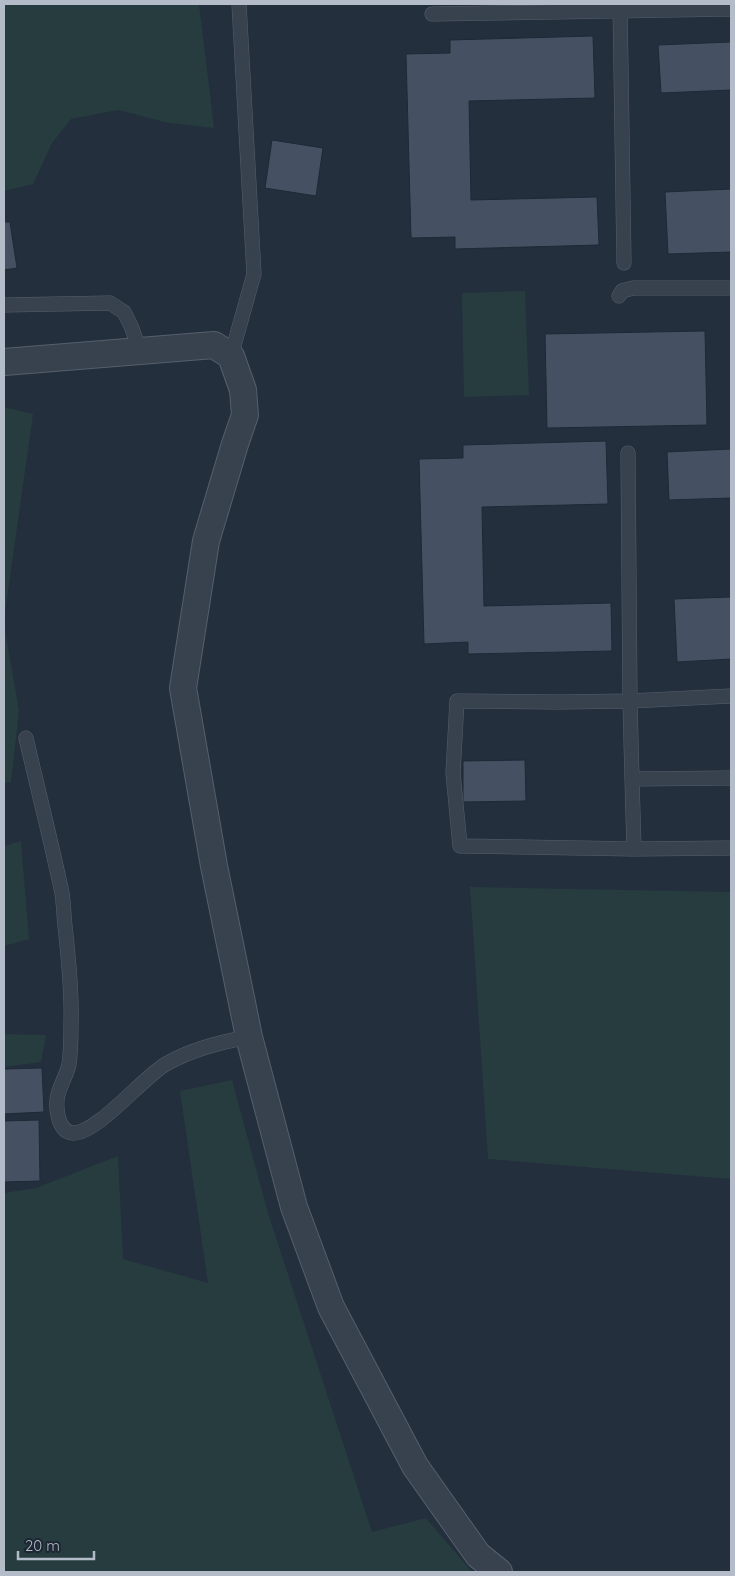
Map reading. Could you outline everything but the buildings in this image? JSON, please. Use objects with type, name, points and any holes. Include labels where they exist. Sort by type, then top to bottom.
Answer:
[{"type":"street","points":[[4,362],[214,345],[231,356],[243,390],[245,415],[206,541],[183,688],[214,866],[249,1037],[294,1207],[331,1307],[415,1466],[478,1554],[499,1572]]},
{"type":"lane","points":[[231,356],[254,274],[239,4]]},
{"type":"lane","points":[[432,14],[620,7],[731,9]]},
{"type":"lane","points":[[620,7],[624,262]]},
{"type":"lane","points":[[619,296],[622,291],[633,288],[731,288]]},
{"type":"lane","points":[[4,305],[110,303],[124,312],[140,351]]},
{"type":"lane","points":[[628,453],[630,701],[634,849]]},
{"type":"lane","points":[[731,696],[630,701],[457,701],[453,772],[460,846],[634,849],[731,848]]},
{"type":"lane","points":[[26,738],[62,896],[70,974],[71,1021],[69,1063],[57,1100],[58,1115],[62,1127],[66,1132],[76,1134],[112,1112],[146,1078],[165,1064],[192,1051],[226,1041],[249,1037]]},
{"type":"lane","points":[[632,779],[731,778]]},
{"type":"green space","points":[[4,4],[199,4],[214,128],[169,123],[118,110],[71,119],[52,143],[33,184],[4,191]]},
{"type":"green space","points":[[525,291],[529,395],[464,397],[462,293]]},
{"type":"green space","points":[[4,407],[33,414],[4,620]]},
{"type":"green space","points":[[4,624],[19,711],[11,782],[4,783]]},
{"type":"green space","points":[[21,841],[29,939],[4,946],[4,846]]},
{"type":"green space","points":[[470,887],[731,892],[731,1179],[488,1159]]},
{"type":"green space","points":[[4,1034],[46,1035],[41,1062],[4,1067]]},
{"type":"green space","points":[[232,1080],[268,1213],[372,1532],[426,1518],[472,1572],[4,1572],[4,1193],[36,1188],[118,1156],[123,1259],[208,1283],[180,1091]]}]
